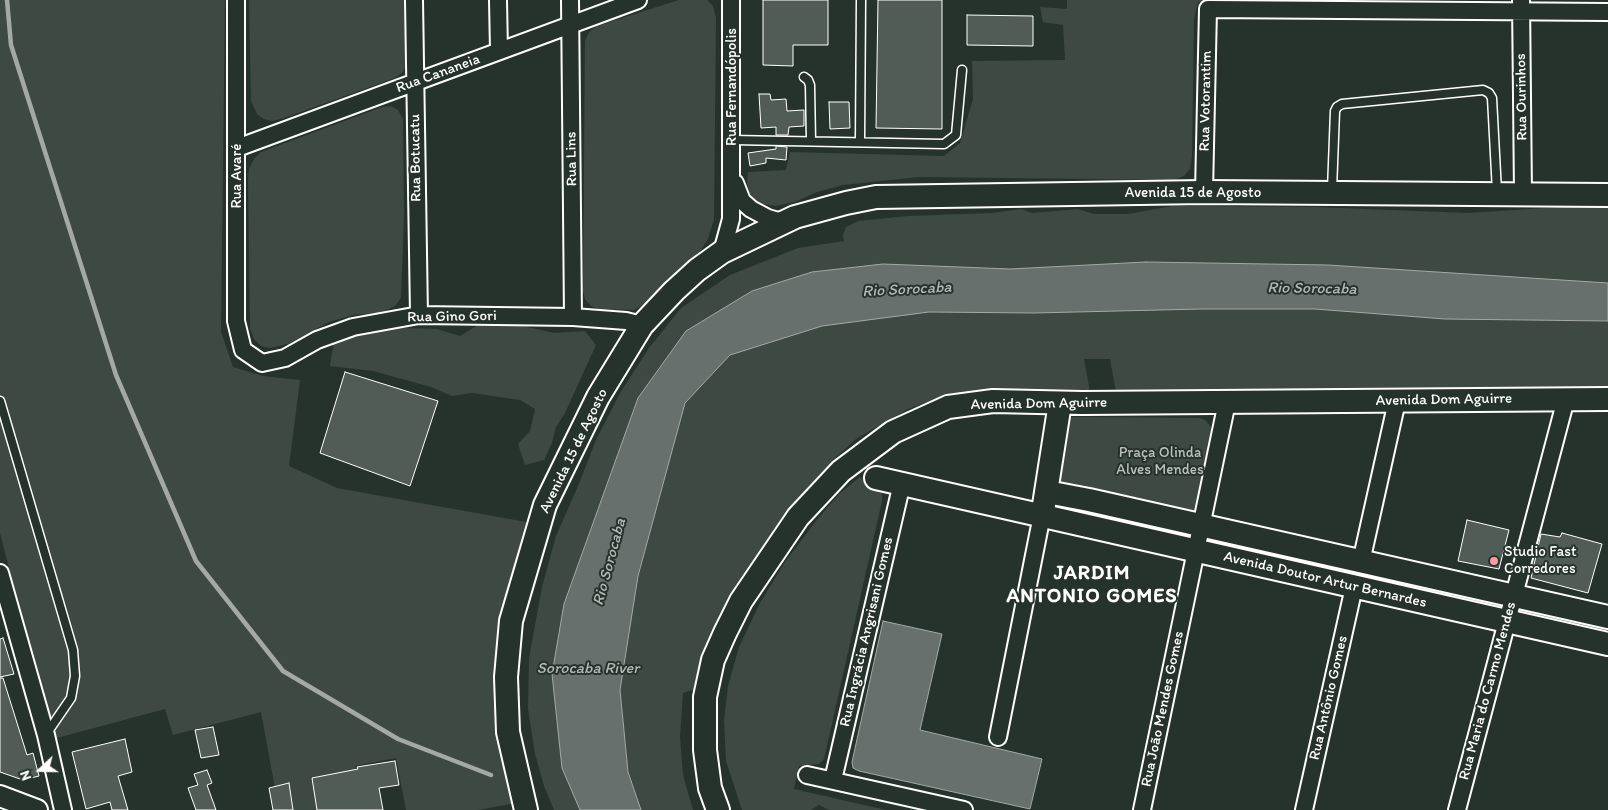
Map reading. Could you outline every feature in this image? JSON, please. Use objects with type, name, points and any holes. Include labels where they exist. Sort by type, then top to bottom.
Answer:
[{"type":"main road","name":"Avenida 15 de Agosto","points":[[523,809],[508,732],[506,677],[511,622],[545,506],[598,397],[642,325],[674,291],[730,238],[757,227],[876,197],[1204,192],[1608,195]]},
{"type":"main road","name":"Avenida Dom Aguirre","points":[[718,810],[710,788],[705,750],[705,698],[714,660],[741,600],[798,517],[841,472],[893,432],[948,407],[994,401],[1060,403],[1608,399]]},
{"type":"main road","points":[[1042,515],[1060,403]]},
{"type":"main road","name":"Avenida Doutor Artur Bernardes","points":[[876,478],[1608,644]]},
{"type":"main road","name":"Avenida Doutor Artur Bernardes","points":[[1047,492],[1608,617]]},
{"type":"street","name":"Rua Avaré","points":[[236,0],[238,148],[236,321],[244,350]]},
{"type":"street","name":"Rua Botucatu","points":[[414,0],[419,315]]},
{"type":"street","points":[[498,0],[499,52]]},
{"type":"street","name":"Rua Lins","points":[[570,0],[573,317]]},
{"type":"street","name":"Rua Cananeia","points":[[238,148],[638,0]]},
{"type":"street","name":"Rua Fernandópolis","points":[[730,238],[732,173],[731,0]]},
{"type":"street","points":[[1358,5],[1521,6],[1608,12]]},
{"type":"street","name":"Rua Votorantim","points":[[1204,192],[1208,9],[1358,5]]},
{"type":"street","name":"Rua Ourinhos","points":[[1521,6],[1523,194]]},
{"type":"street","name":"Rua Fernandópolis","points":[[732,173],[742,202]]},
{"type":"street","points":[[742,202],[756,213],[782,222]]},
{"type":"street","points":[[742,202],[757,227]]},
{"type":"street","name":"Rua Gino Gori","points":[[244,350],[262,363],[285,358],[317,340],[353,327],[419,315],[573,317],[626,321],[642,325]]},
{"type":"street","name":"Rua Maria do Carmo Mendes","points":[[1457,810],[1566,399]]},
{"type":"street","points":[[1361,562],[1397,400]]},
{"type":"street","name":"Rua João Mendes Gomes","points":[[1142,810],[1227,402]]},
{"type":"street","name":"Rua Ingrácia Angrisani Gomes","points":[[833,780],[902,483]]},
{"type":"street","points":[[998,737],[1042,515]]},
{"type":"street","points":[[0,573],[46,735],[63,810]]},
{"type":"street","name":"Rua Antônio Gomes","points":[[1304,810],[1354,587]]},
{"type":"street","points":[[807,775],[964,810]]},
{"type":"street","points":[[0,796],[38,810]]},
{"type":"lane","points":[[860,142],[861,0]]},
{"type":"lane","points":[[732,140],[944,144],[956,135],[962,70]]},
{"type":"lane","points":[[804,77],[810,85],[811,141]]},
{"type":"lane","points":[[1332,193],[1335,111],[1337,106],[1483,90],[1492,98],[1497,194]]},
{"type":"lane","points":[[0,401],[73,650],[75,676],[71,698],[46,735]]},
{"type":"green space","points":[[0,0],[225,0],[221,332],[233,367],[263,376],[300,380],[289,466],[337,488],[526,522],[499,621],[495,682],[518,795],[511,804],[478,810],[406,810],[396,758],[355,766],[364,810],[279,810],[261,712],[173,735],[165,709],[53,739],[0,533]]},
{"type":"green space","points":[[249,0],[408,0],[407,64],[403,72],[395,78],[284,118],[272,121],[264,119],[257,114],[251,101]]},
{"type":"green space","points":[[679,0],[707,0],[713,6],[716,18],[714,219],[708,239],[700,251],[643,305],[634,310],[598,309],[591,306],[585,299],[583,291],[585,41],[589,32],[597,26]]},
{"type":"green space","points":[[1067,0],[1268,0],[1198,2],[1194,19],[1192,156],[1190,169],[1184,176],[1174,180],[919,177],[843,185],[817,192],[795,202],[775,206],[758,203],[750,194],[747,183],[748,172],[786,170],[790,152],[944,156],[960,143],[973,99],[972,61],[1065,60],[1063,25],[1043,22],[1040,7],[1067,9]]},
{"type":"green space","points":[[391,106],[398,110],[403,119],[404,217],[401,298],[395,306],[387,310],[377,313],[353,315],[329,322],[290,343],[270,348],[261,346],[254,339],[250,328],[248,180],[249,169],[254,159],[261,152],[382,107]]},
{"type":"green space","points":[[1173,206],[1314,207],[1468,213],[1576,206],[1608,206],[1608,388],[1116,392],[1110,359],[1084,359],[1090,392],[951,393],[908,409],[856,439],[833,460],[822,478],[728,600],[709,641],[696,689],[683,693],[680,737],[683,775],[693,810],[554,810],[544,786],[535,754],[528,709],[529,658],[542,587],[556,536],[596,440],[620,393],[649,348],[681,308],[730,275],[798,248],[844,241],[843,235],[846,227],[858,221],[908,216],[992,213],[1021,209],[1032,213],[1078,209],[1094,214],[1128,214]]},
{"type":"green space","points":[[478,325],[523,326],[554,333],[585,331],[596,345],[565,413],[556,427],[552,443],[544,460],[525,465],[518,444],[530,431],[535,409],[520,400],[472,393],[452,396],[431,387],[373,371],[330,366],[334,340],[403,328],[437,329],[460,336]]},
{"type":"green space","name":"Praça Olinda Alves Mendes","points":[[1074,417],[1200,418],[1205,420],[1211,427],[1211,433],[1196,509],[1191,512],[1064,486],[1056,480],[1063,420]]},
{"type":"green space","points":[[860,477],[882,493],[882,501],[824,759],[819,764],[799,766],[794,789],[886,810],[829,810],[819,805],[811,810],[742,810],[726,761],[724,720],[728,686],[739,647],[760,603],[785,562],[839,494]]},
{"type":"water","name":"Sorocaba River","points":[[1146,262],[1328,265],[1608,283],[1608,321],[1445,319],[1315,309],[1201,309],[1034,313],[929,312],[822,326],[730,355],[685,403],[638,576],[620,690],[628,772],[641,810],[580,810],[562,768],[552,674],[564,604],[638,398],[686,331],[752,291],[812,272],[883,264],[1010,269]]},
{"type":"water","points":[[883,621],[942,634],[920,730],[1042,759],[1030,809],[859,771],[853,768],[852,762]]},
{"type":"building","points":[[763,0],[828,0],[828,45],[793,45],[793,66],[763,65]]},
{"type":"building","points":[[878,0],[942,0],[942,129],[876,128]]},
{"type":"building","points":[[967,15],[1033,16],[1033,46],[967,45]]},
{"type":"building","points":[[759,94],[770,94],[771,100],[786,99],[787,111],[804,110],[804,126],[789,127],[788,135],[776,135],[776,127],[761,128]]},
{"type":"building","points":[[829,102],[849,102],[850,128],[830,129]]},
{"type":"building","points":[[776,146],[787,147],[786,160],[766,158],[766,163],[750,166],[748,153],[776,149]]},
{"type":"building","points":[[345,372],[438,401],[410,486],[320,453]]},
{"type":"building","points":[[1467,520],[1509,530],[1499,569],[1458,561]]},
{"type":"building","points":[[1562,533],[1602,544],[1588,593],[1531,578],[1541,534],[1560,537]]},
{"type":"building","points":[[3,638],[14,674],[0,677],[0,639]]},
{"type":"building","points":[[0,678],[3,678],[27,755],[33,753],[39,776],[23,780],[0,772]]},
{"type":"building","points":[[213,727],[219,755],[201,758],[195,730]]},
{"type":"building","points":[[125,739],[132,772],[118,776],[128,810],[112,810],[110,802],[86,809],[72,752]]},
{"type":"building","points":[[395,761],[399,785],[379,788],[383,810],[317,810],[312,778],[358,769],[357,767]]},
{"type":"building","points":[[207,770],[212,783],[207,785],[216,810],[196,810],[188,788],[198,785],[194,774]]},
{"type":"building","points":[[289,783],[293,810],[273,810],[269,788]]},
{"type":"waterway","points":[[7,0],[11,45],[116,375],[196,561],[283,671],[398,739],[491,775]]},
{"type":"place","name":"Studio Fast Corredores","points":[[1494,561]]},
{"type":"district","name":"JARDIM ANTONIO GOMES","points":[[1092,586]]},
{"type":"water label","name":"Rio Sorocaba","points":[[1312,289]]},
{"type":"water label","name":"Rio Sorocaba","points":[[907,290]]},
{"type":"water label","name":"Rio Sorocaba","points":[[610,562]]}]
